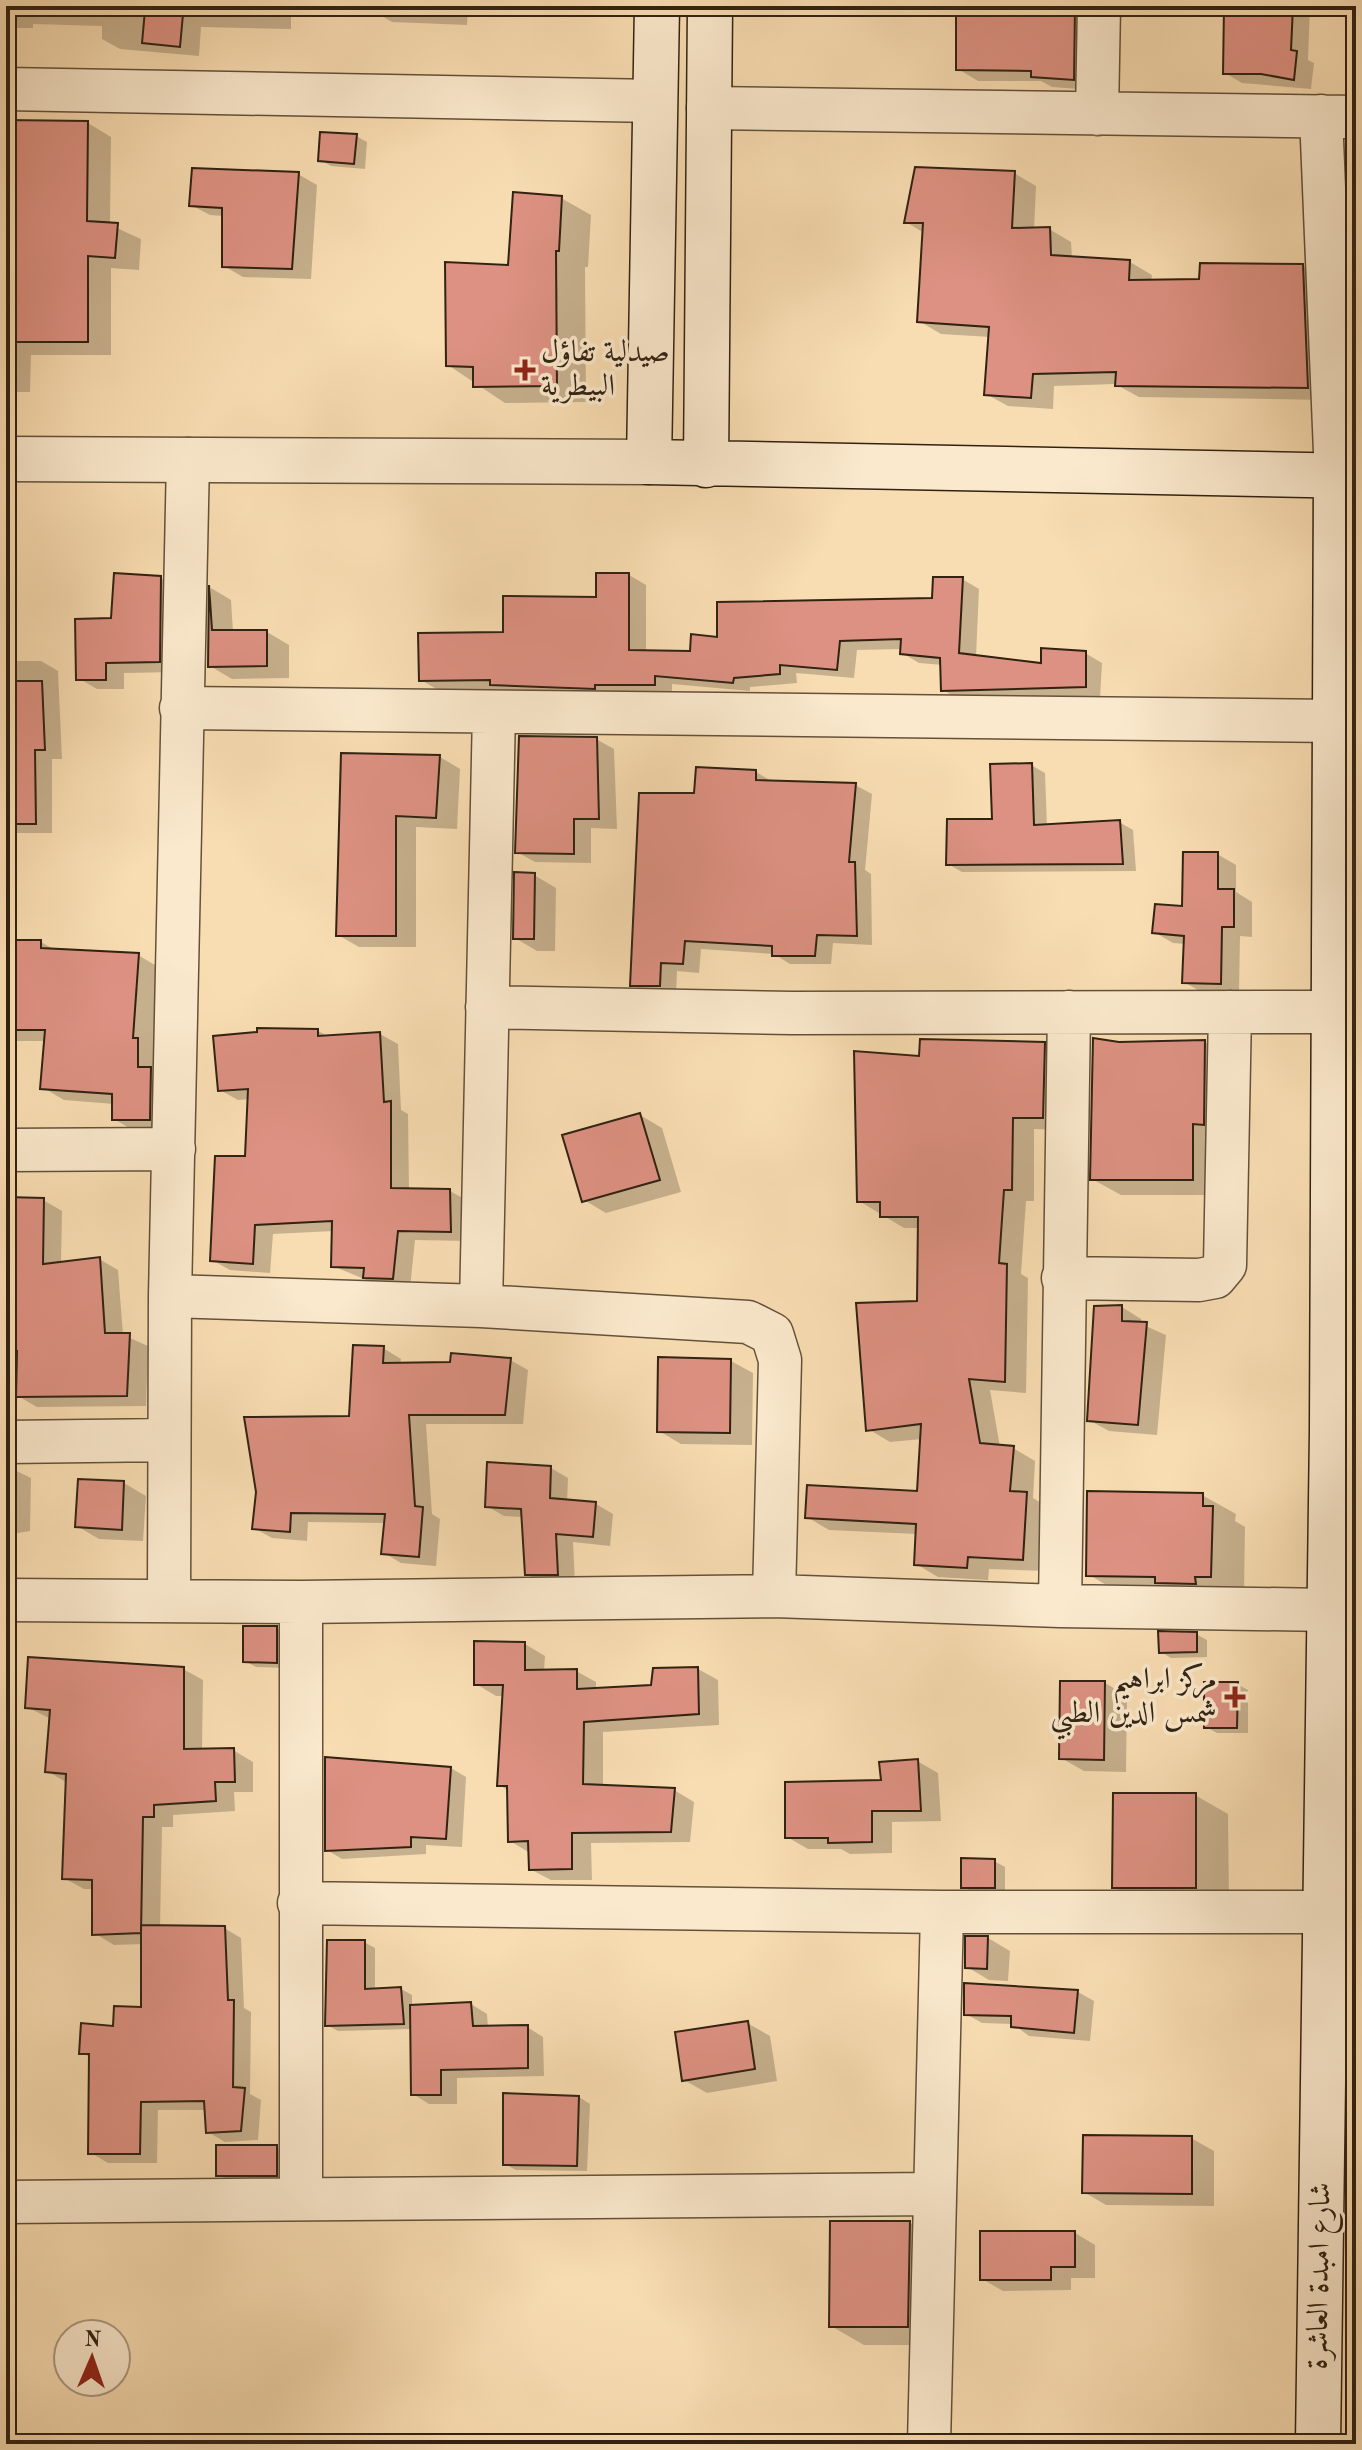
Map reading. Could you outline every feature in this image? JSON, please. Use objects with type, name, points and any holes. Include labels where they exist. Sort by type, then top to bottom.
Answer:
[{"type":"main road","points":[[649,462],[657,6]]},
{"type":"main road","points":[[706,465],[710,6]]},
{"type":"main road","points":[[6,459],[649,462],[1346,476]]},
{"type":"main road","name":"شارع امبدة العاشرة","points":[[1318,2444],[1330,1610],[1336,721],[1347,602],[1346,476]]},
{"type":"street","points":[[1097,114],[1099,6]]},
{"type":"street","points":[[6,89],[655,101]]},
{"type":"street","points":[[708,108],[1339,117],[1346,476]]},
{"type":"street","points":[[169,1598],[170,1296],[188,459]]},
{"type":"street","points":[[181,708],[1336,721]]},
{"type":"street","points":[[481,1306],[494,712]]},
{"type":"street","points":[[487,1007],[792,1013],[1334,1012]]},
{"type":"street","points":[[1060,1606],[1069,1012]]},
{"type":"street","points":[[1063,1278],[1199,1280],[1215,1277],[1225,1265],[1230,1012]]},
{"type":"street","points":[[6,1150],[174,1149]]},
{"type":"street","points":[[170,1296],[481,1306],[748,1322],[772,1334],[780,1360],[774,1596]]},
{"type":"street","points":[[6,1442],[169,1440]]},
{"type":"street","points":[[6,1600],[169,1598],[301,1602],[774,1596],[1060,1606],[1330,1610]]},
{"type":"street","points":[[301,1602],[301,2197]]},
{"type":"street","points":[[299,1903],[942,1912],[1326,1912]]},
{"type":"street","points":[[929,2444],[942,1912]]},
{"type":"street","points":[[6,2202],[301,2197],[934,2194]]},
{"type":"building","points":[[956,6],[1075,6],[1074,80],[1031,77],[1031,71],[956,70]]},
{"type":"building","points":[[1224,6],[1293,6],[1291,50],[1297,51],[1294,80],[1261,74],[1223,74]]},
{"type":"building","points":[[145,10],[183,14],[180,47],[142,43]]},
{"type":"building","points":[[6,120],[88,121],[87,221],[118,223],[115,258],[88,256],[88,342],[6,342]]},
{"type":"building","points":[[320,132],[357,134],[354,164],[318,161]]},
{"type":"building","points":[[915,167],[1015,171],[1012,228],[1050,227],[1051,255],[1130,260],[1129,280],[1199,279],[1200,263],[1303,264],[1308,388],[1115,386],[1116,372],[1033,374],[1031,398],[984,395],[989,327],[917,322],[923,223],[904,223]]},
{"type":"building","points":[[192,168],[299,172],[292,269],[222,267],[222,208],[189,206]]},
{"type":"building","points":[[513,192],[562,196],[559,251],[556,251],[557,386],[473,387],[473,367],[446,366],[445,262],[508,265]]},
{"type":"building","points":[[1351,265],[1356,265],[1356,380]]},
{"type":"building","points":[[114,573],[161,576],[160,662],[106,663],[106,680],[76,680],[75,619],[111,618]]},
{"type":"building","points":[[596,573],[629,573],[629,650],[690,651],[691,634],[717,637],[717,602],[932,598],[933,577],[963,577],[959,653],[1041,663],[1041,648],[1086,651],[1086,687],[941,691],[940,658],[900,654],[901,639],[840,641],[837,670],[780,665],[780,674],[734,678],[733,683],[655,676],[655,685],[595,685],[595,689],[490,685],[490,680],[419,681],[418,633],[503,632],[503,596],[596,597]]},
{"type":"building","points":[[209,585],[212,630],[267,630],[267,666],[208,667]]},
{"type":"building","points":[[6,681],[42,681],[45,750],[35,750],[36,824],[6,824]]},
{"type":"building","points":[[519,736],[597,737],[599,819],[574,819],[574,854],[515,853]]},
{"type":"building","points":[[341,753],[440,755],[436,818],[396,816],[396,936],[336,936]]},
{"type":"building","points":[[1032,763],[1034,825],[1120,820],[1123,864],[946,865],[947,819],[992,819],[990,764]]},
{"type":"building","points":[[696,767],[756,770],[756,780],[856,783],[849,862],[855,862],[857,936],[817,935],[815,956],[772,956],[772,946],[685,941],[683,964],[661,963],[660,986],[630,986],[639,793],[694,793]]},
{"type":"building","points":[[1183,852],[1218,852],[1218,889],[1234,889],[1234,927],[1222,927],[1221,984],[1182,983],[1184,936],[1152,933],[1155,904],[1182,906]]},
{"type":"building","points":[[514,872],[535,873],[534,939],[513,939]]},
{"type":"building","points":[[6,940],[41,940],[41,948],[139,953],[133,1038],[138,1038],[138,1067],[151,1067],[150,1120],[112,1120],[112,1094],[40,1089],[45,1030],[6,1030]]},
{"type":"building","points":[[257,1028],[318,1029],[318,1036],[380,1032],[384,1102],[391,1101],[391,1188],[450,1189],[451,1232],[398,1231],[393,1279],[363,1278],[364,1268],[331,1267],[332,1221],[255,1225],[253,1264],[210,1261],[215,1156],[245,1156],[248,1089],[218,1091],[213,1036],[257,1032]]},
{"type":"building","points":[[1093,1038],[1119,1042],[1205,1040],[1204,1125],[1193,1124],[1193,1180],[1090,1180]]},
{"type":"building","points":[[920,1039],[1045,1042],[1043,1118],[1013,1118],[1012,1190],[1004,1190],[999,1263],[1007,1264],[1005,1382],[969,1379],[980,1443],[1014,1446],[1010,1491],[1027,1492],[1023,1560],[968,1557],[967,1568],[914,1565],[916,1524],[805,1518],[807,1485],[917,1491],[921,1424],[866,1431],[856,1303],[917,1301],[918,1217],[880,1217],[880,1202],[857,1202],[854,1051],[919,1056]]},
{"type":"building","points":[[640,1113],[660,1180],[582,1202],[562,1135]]},
{"type":"building","points":[[6,1197],[44,1198],[43,1264],[100,1257],[105,1333],[130,1333],[127,1396],[16,1397],[17,1351],[6,1350]]},
{"type":"building","points":[[1122,1305],[1122,1321],[1147,1322],[1138,1425],[1087,1421],[1094,1306]]},
{"type":"building","points":[[353,1345],[384,1346],[383,1363],[450,1362],[451,1353],[511,1358],[505,1415],[409,1415],[415,1506],[423,1507],[419,1557],[381,1554],[385,1514],[291,1513],[290,1532],[252,1529],[256,1492],[244,1417],[349,1416]]},
{"type":"building","points":[[658,1357],[731,1359],[730,1433],[657,1432]]},
{"type":"building","points":[[487,1462],[551,1466],[550,1498],[596,1502],[593,1537],[556,1534],[558,1575],[525,1575],[521,1509],[485,1507]]},
{"type":"building","points":[[78,1479],[124,1481],[122,1530],[75,1527]]},
{"type":"building","points":[[1087,1491],[1203,1493],[1203,1506],[1213,1506],[1211,1577],[1195,1577],[1196,1584],[1155,1583],[1155,1577],[1086,1576]]},
{"type":"building","points":[[243,1626],[277,1626],[277,1663],[243,1662]]},
{"type":"building","points":[[1158,1631],[1197,1632],[1197,1652],[1159,1653]]},
{"type":"building","points":[[474,1641],[525,1642],[525,1670],[577,1669],[577,1689],[651,1685],[653,1668],[698,1667],[699,1714],[584,1722],[583,1784],[675,1788],[671,1832],[572,1833],[572,1869],[529,1870],[528,1841],[508,1842],[507,1786],[497,1786],[503,1685],[474,1685]]},
{"type":"building","points":[[28,1657],[184,1667],[184,1749],[234,1748],[235,1782],[215,1782],[216,1801],[154,1805],[154,1817],[143,1817],[141,1933],[92,1935],[92,1880],[62,1879],[66,1774],[45,1772],[50,1710],[25,1708]]},
{"type":"building","points":[[1060,1681],[1105,1681],[1104,1760],[1059,1759]]},
{"type":"building","points":[[1204,1682],[1238,1682],[1237,1728],[1204,1728]]},
{"type":"building","points":[[325,1757],[451,1767],[446,1839],[411,1837],[411,1847],[325,1851]]},
{"type":"building","points":[[918,1759],[921,1811],[872,1811],[872,1842],[828,1843],[828,1838],[785,1838],[785,1782],[881,1780],[879,1762]]},
{"type":"building","points":[[1113,1793],[1196,1793],[1196,1888],[1112,1888]]},
{"type":"building","points":[[961,1858],[995,1859],[995,1888],[961,1888]]},
{"type":"building","points":[[141,1925],[225,1926],[228,2000],[234,2000],[233,2087],[245,2088],[241,2131],[206,2133],[204,2101],[141,2102],[140,2154],[88,2154],[89,2054],[79,2054],[81,2023],[113,2026],[114,2006],[141,2007]]},
{"type":"building","points":[[965,1936],[988,1936],[987,1969],[965,1968]]},
{"type":"building","points":[[327,1940],[365,1940],[365,1989],[401,1987],[404,2024],[325,2026]]},
{"type":"building","points":[[964,1983],[1078,1990],[1074,2033],[1011,2027],[1011,2016],[964,2015]]},
{"type":"building","points":[[471,2002],[473,2026],[528,2025],[528,2068],[441,2070],[441,2095],[411,2095],[410,2005]]},
{"type":"building","points":[[748,2021],[755,2069],[682,2081],[675,2032]]},
{"type":"building","points":[[503,2093],[579,2096],[577,2166],[503,2165]]},
{"type":"building","points":[[1083,2135],[1192,2136],[1192,2194],[1082,2193]]},
{"type":"building","points":[[216,2145],[277,2145],[277,2176],[216,2176]]},
{"type":"building","points":[[830,2221],[910,2221],[908,2327],[829,2327]]},
{"type":"building","points":[[980,2231],[1075,2231],[1075,2267],[1051,2267],[1051,2280],[980,2280]]},
{"type":"place","name":"صيدلية تفاؤل البيطرية","points":[[525,370]]},
{"type":"place","name":"مركز ابراهيم شمس الدين الطبي","points":[[1235,1697]]}]
